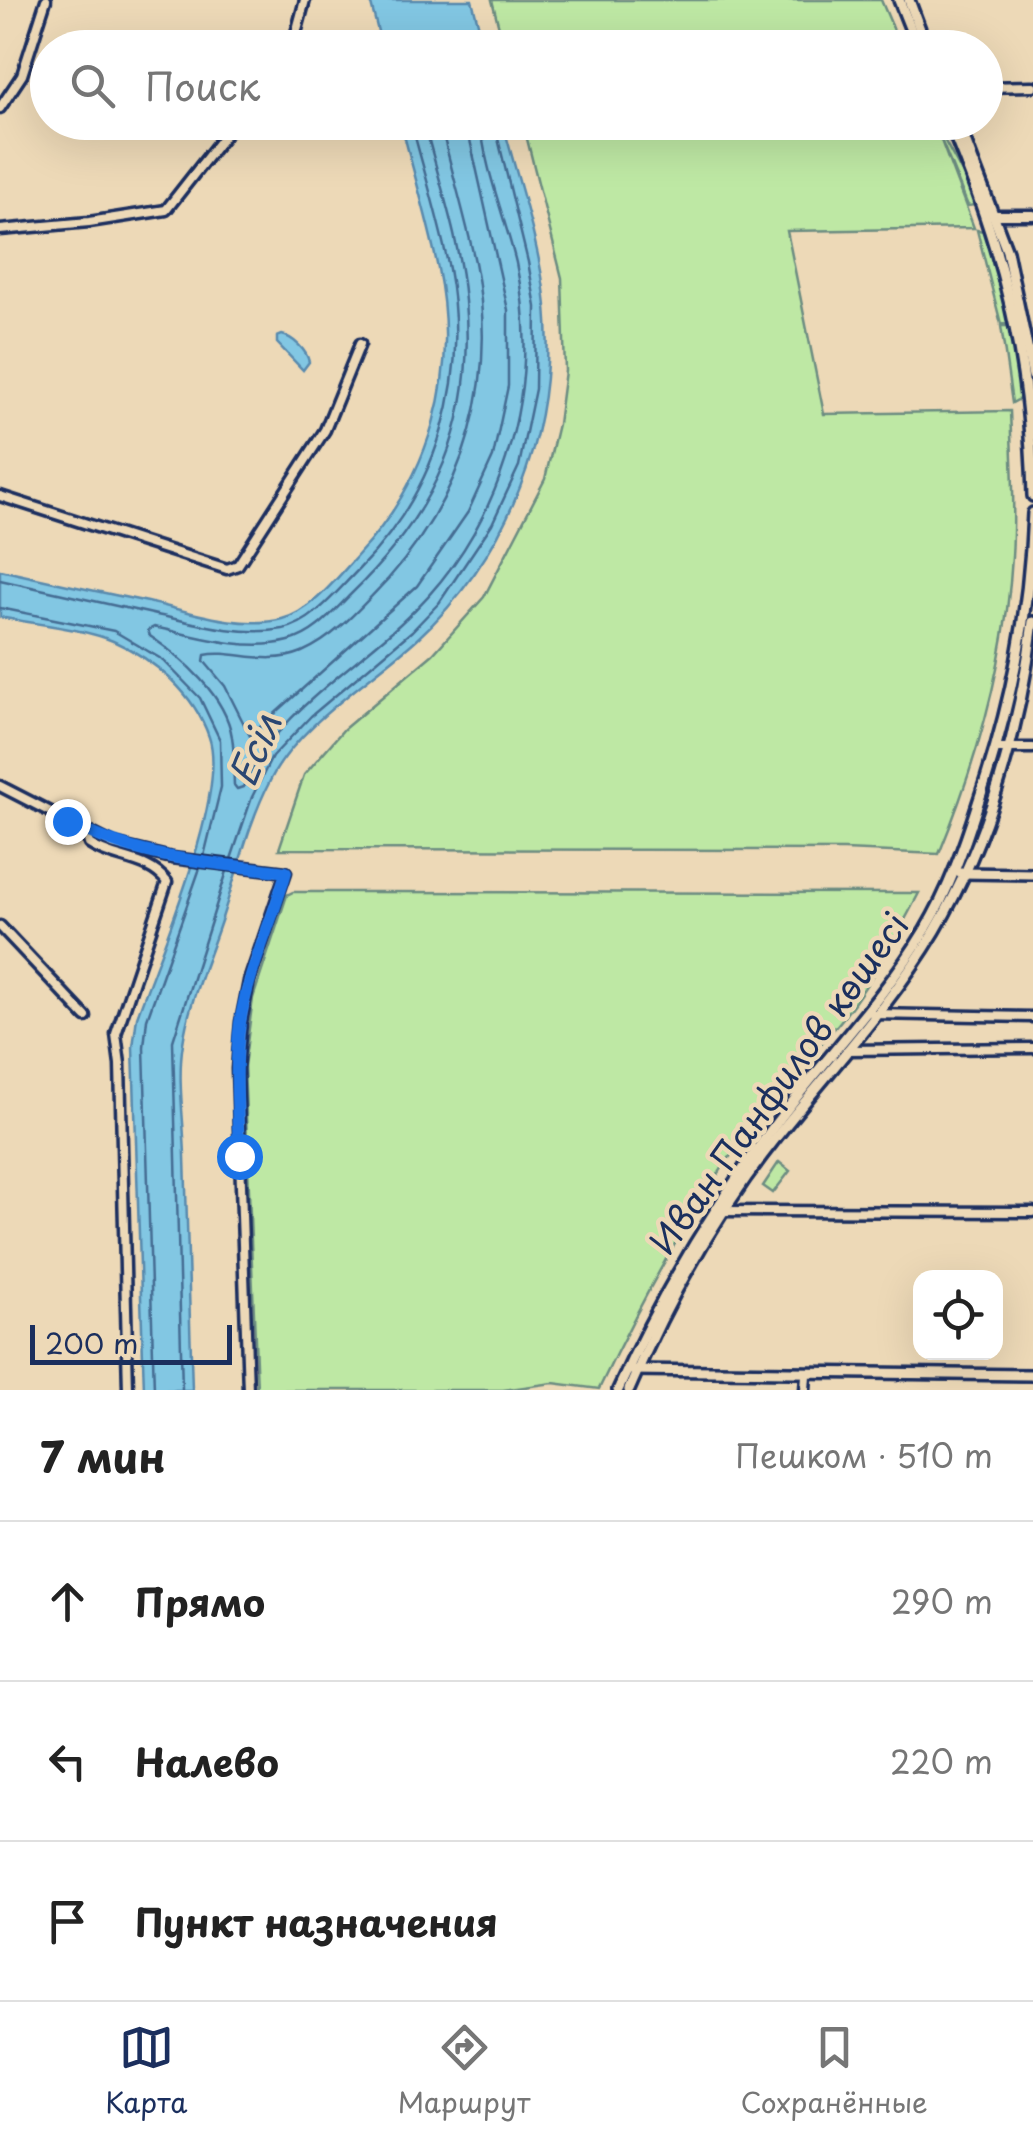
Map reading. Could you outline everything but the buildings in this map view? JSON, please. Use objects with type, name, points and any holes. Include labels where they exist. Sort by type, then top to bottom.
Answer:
[{"type":"street","points":[[36,30],[46,0]]},
{"type":"street","points":[[297,30],[305,0]]},
{"type":"street","points":[[900,0],[911,30]]},
{"type":"street","points":[[908,0],[920,30]]},
{"type":"street","points":[[0,108],[22,75],[30,50]]},
{"type":"street","points":[[1003,87],[1033,86]]},
{"type":"street","points":[[0,230],[166,210],[221,140]]},
{"type":"street","points":[[956,140],[987,216],[1027,341],[1033,496]]},
{"type":"street","points":[[965,140],[996,215],[1033,376]]},
{"type":"street","points":[[996,215],[1033,216]]},
{"type":"street","points":[[0,496],[227,570],[238,565],[325,430],[360,344]]},
{"type":"street","name":"Иван Панфилов көшесі","points":[[960,873],[1028,647],[1033,513]]},
{"type":"street","name":"Иван Панфилов көшесі","points":[[618,1390],[632,1371],[683,1262],[778,1120],[872,1014],[935,931],[1008,748],[1033,622]]},
{"type":"street","points":[[996,748],[1033,748]]},
{"type":"street","points":[[0,786],[113,844],[172,858],[286,872],[249,981],[240,1022],[237,1069],[248,1390]]},
{"type":"street","points":[[86,832],[89,844],[100,852],[146,864],[168,882],[116,1034],[128,1390]]},
{"type":"street","points":[[960,873],[1032,873]]},
{"type":"street","points":[[0,926],[86,1017]]},
{"type":"street","points":[[872,1014],[1033,1017]]},
{"type":"street","points":[[842,1049],[1033,1048]]},
{"type":"street","points":[[719,1211],[1033,1212]]},
{"type":"street","points":[[632,1371],[1033,1375]]},
{"type":"street","name":"Иван Панфилов көшесі","points":[[628,1390],[632,1371]]},
{"type":"street","points":[[804,1390],[806,1375]]},
{"type":"green space","points":[[492,0],[881,0],[894,30],[500,30]]},
{"type":"green space","points":[[527,140],[941,140],[974,228],[787,231],[824,414],[1010,411],[1013,539],[1004,634],[978,745],[939,854],[844,850],[279,849],[304,775],[344,729],[433,654],[484,597],[545,479],[565,371],[562,278]]},
{"type":"green space","points":[[941,140],[945,140],[975,201],[976,205],[968,206]]},
{"type":"green space","points":[[977,230],[985,231],[1010,324],[1001,324]]},
{"type":"green space","points":[[1001,326],[1010,326],[1021,398],[1012,403]]},
{"type":"green space","points":[[919,893],[854,1003],[772,1099],[699,1203],[599,1389],[553,1383],[503,1390],[257,1390],[244,1066],[253,998],[287,895]]},
{"type":"green space","points":[[779,1162],[790,1171],[773,1193],[763,1186]]},
{"type":"water","points":[[370,0],[472,0],[480,30],[378,30]]},
{"type":"water","name":"Есіл","points":[[405,140],[508,140],[534,236],[546,306],[543,398],[534,443],[520,487],[478,569],[417,639],[299,740],[271,779],[256,813],[194,997],[181,1057],[192,1390],[144,1390],[133,1047],[137,1017],[201,835],[213,763],[209,737],[183,692],[128,648],[87,633],[0,617],[0,570],[215,618],[249,622],[282,619],[313,602],[382,526],[421,459],[433,423],[445,348],[444,309]]},
{"type":"water","points":[[282,335],[305,353],[309,362],[303,370],[277,343],[277,337]]},
{"type":"route","points":[[67,821],[138,852],[286,872],[249,981],[240,1022],[239,1156]]}]
